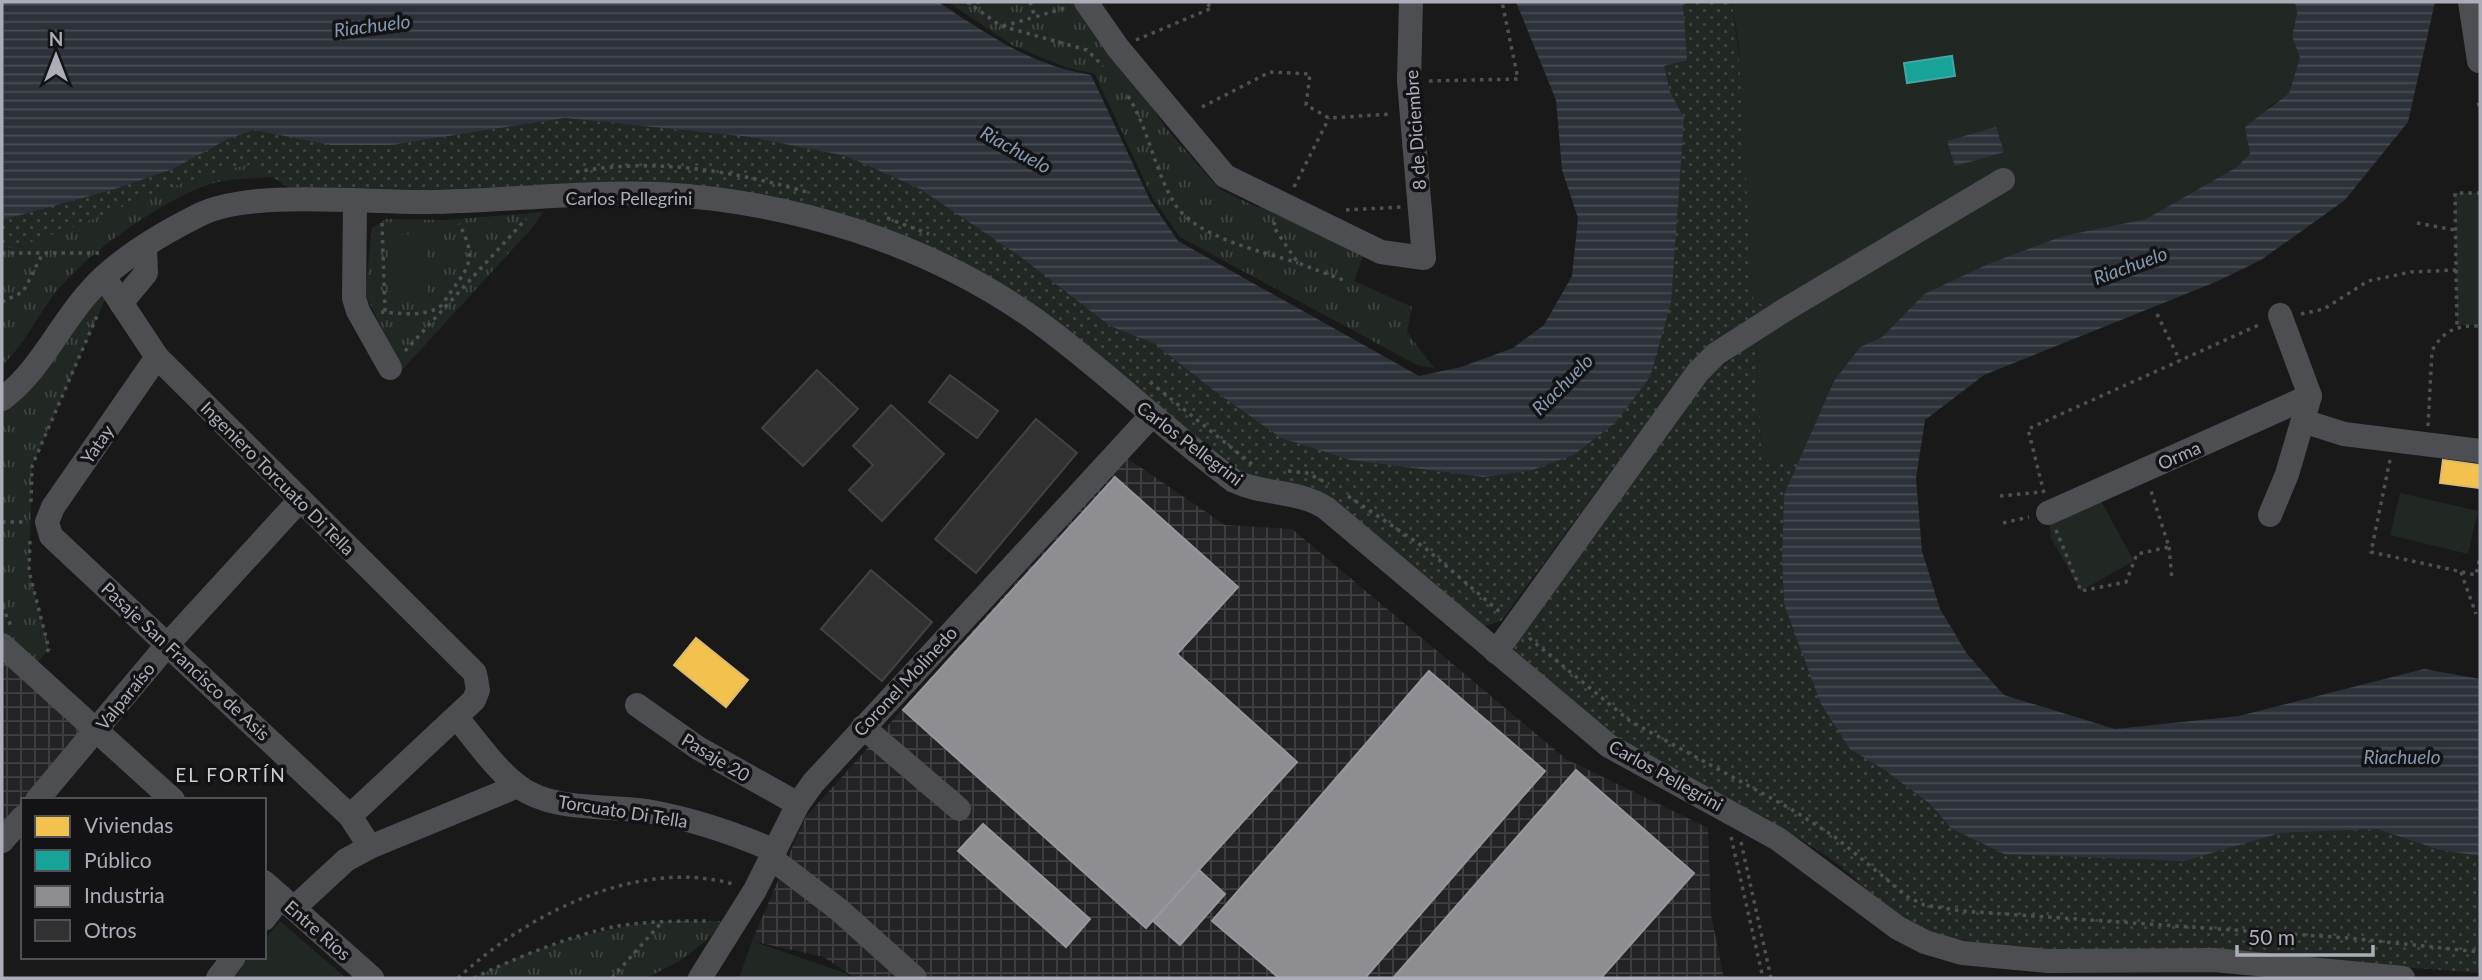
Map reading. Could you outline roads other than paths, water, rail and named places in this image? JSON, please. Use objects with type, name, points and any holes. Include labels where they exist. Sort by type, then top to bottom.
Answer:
[{"type":"street","name":"8 de Diciembre","points":[[1086,2],[1111,57],[1225,176],[1381,252],[1424,258],[1409,81],[1411,2]]},
{"type":"street","points":[[2470,2],[2479,61]]},
{"type":"street","points":[[1496,652],[1698,372],[1716,354],[1815,291],[2003,180]]},
{"type":"street","name":"Carlos Pellegrini","points":[[2,399],[33,368],[79,304],[104,276],[196,216],[228,204],[266,200],[355,213],[655,194],[714,198],[820,220],[898,245],[966,277],[1032,318],[1234,481],[1247,487],[1311,499],[1326,508],[1609,746],[1730,810],[1808,858],[1898,928],[1925,942],[1962,953],[2048,961],[2241,962],[2403,978]]},
{"type":"street","points":[[355,213],[354,298],[358,311],[390,368]]},
{"type":"street","points":[[121,303],[146,273],[139,251]]},
{"type":"street","name":"Ingeniero Torcuato Di Tella","points":[[104,276],[157,357],[475,673],[478,690],[457,718]]},
{"type":"street","points":[[2270,515],[2287,474],[2310,396],[2280,315]]},
{"type":"street","name":"Yatay","points":[[49,529],[53,507],[157,357]]},
{"type":"street","name":"Orma","points":[[2046,502],[2144,470],[2310,396]]},
{"type":"street","name":"Coronel Molinedo","points":[[700,978],[737,922],[798,804],[863,727],[1152,415]]},
{"type":"street","points":[[2303,421],[2344,434],[2480,451]]},
{"type":"street","name":"Valparaíso","points":[[39,798],[97,732],[168,644],[299,501]]},
{"type":"street","name":"Pasaje San Francisco de Asis","points":[[49,529],[350,816],[370,847]]},
{"type":"street","points":[[2,645],[171,798]]},
{"type":"street","name":"Pasaje 20","points":[[637,705],[698,748],[798,804]]},
{"type":"street","points":[[350,816],[457,718]]},
{"type":"street","name":"Torcuato Di Tella","points":[[457,718],[518,786],[551,800],[637,810],[688,820],[742,836],[773,855],[915,978]]},
{"type":"street","points":[[863,727],[959,809]]},
{"type":"street","points":[[266,916],[280,896],[370,847],[518,786]]},
{"type":"street","points":[[2,841],[21,819]]},
{"type":"street","name":"Entre Ríos","points":[[280,896],[372,978]]},
{"type":"street","points":[[218,978],[232,959]]},
{"type":"water","name":"Riachuelo","points":[[2,2],[938,2],[1029,56],[1091,75],[1150,200],[1178,241],[1419,376],[1461,367],[1513,348],[1544,325],[1572,276],[1578,218],[1562,170],[1556,100],[1516,2],[1683,2],[1687,60],[1664,66],[1670,92],[1684,118],[1671,303],[1650,377],[1616,422],[1574,455],[1530,471],[1483,477],[1350,460],[1281,438],[1213,390],[1155,344],[1110,326],[1022,258],[920,189],[846,156],[750,137],[565,118],[391,145],[331,145],[254,130],[228,139],[173,169],[112,190],[2,220]]},
{"type":"water","name":"Riachuelo","points":[[2295,2],[2435,2],[2408,122],[2345,200],[2261,260],[2218,281],[1984,375],[1925,420],[1916,478],[1922,551],[1940,609],[1967,654],[2004,695],[2115,729],[2239,716],[2424,669],[2480,679],[2480,856],[2440,850],[2377,829],[2281,833],[2184,861],[2004,854],[1951,828],[1930,804],[1886,771],[1850,749],[1821,704],[1784,604],[1784,495],[1834,381],[1860,347],[1882,337],[1924,294],[1988,264],[2063,236],[2146,219],[2237,167],[2250,153],[2245,127],[2289,93],[2300,58],[2292,36],[2297,14]]},
{"type":"water","points":[[1996,127],[2004,152],[1955,166],[1947,141]]},
{"type":"district","name":"EL FORTÍN","points":[[231,774]]}]
